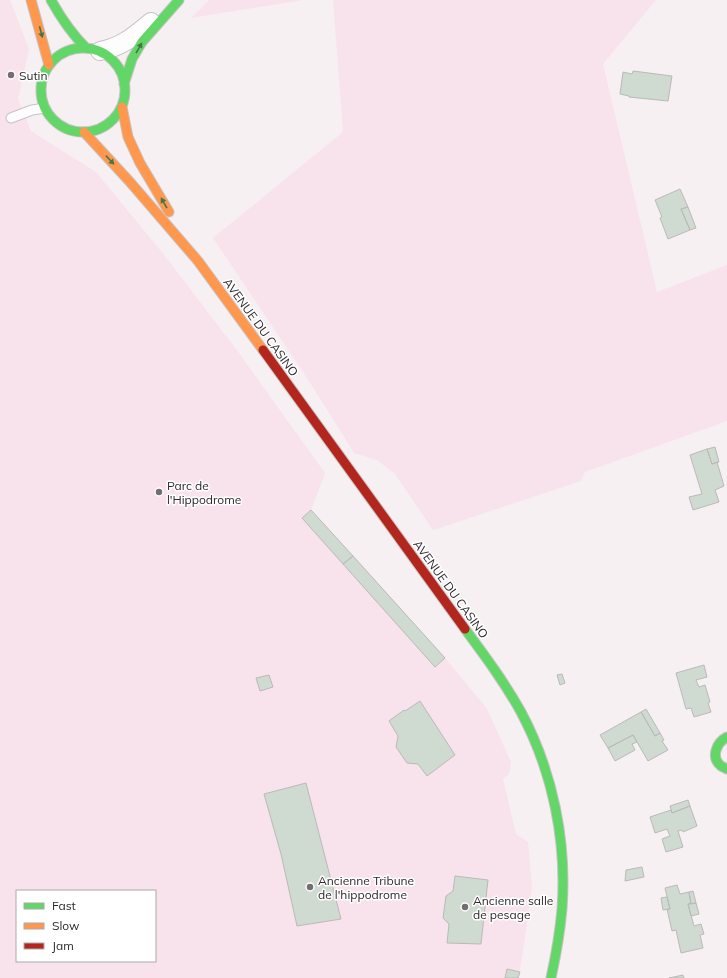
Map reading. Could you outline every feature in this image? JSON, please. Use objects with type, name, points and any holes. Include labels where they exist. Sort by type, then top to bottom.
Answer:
[{"type":"street","points":[[31,0],[49,65]]},
{"type":"street","points":[[51,0],[77,40],[93,50],[111,59],[120,70],[124,84],[125,95],[122,107],[115,117],[106,125],[96,130],[84,132],[61,126],[52,118],[45,108],[41,86],[49,65],[60,55],[72,49],[93,50],[110,49],[120,45],[136,35],[179,0]]},
{"type":"street","points":[[124,84],[132,60],[142,42],[179,0]]},
{"type":"street","points":[[122,107],[128,137],[140,163],[198,261]]},
{"type":"street","points":[[84,132],[130,182],[198,261]]},
{"type":"street","name":"AVENUE DU CASINO","points":[[198,261],[491,664],[523,716],[543,763],[554,803],[561,843],[563,884],[560,923],[551,978]]},
{"type":"street","points":[[727,736],[718,743],[715,751],[716,759],[721,766],[727,769]]},
{"type":"lane","points":[[11,118],[32,110],[45,108]]},
{"type":"shaded area","name":"Parc de l'Hippodrome","points":[[0,0],[10,0],[29,49],[18,99],[31,131],[96,172],[165,256],[239,353],[325,473],[311,510],[445,658],[487,709],[511,762],[509,774],[503,779],[516,834],[528,842],[532,887],[518,978],[0,978]]},
{"type":"shaded area","points":[[209,0],[303,0],[191,18]]},
{"type":"shaded area","points":[[333,0],[656,0],[603,64],[657,292],[727,265],[727,421],[585,472],[581,481],[433,530],[395,474],[377,460],[354,453],[309,381],[213,238],[343,132]]},
{"type":"building","points":[[633,71],[672,76],[668,101],[629,97],[620,94],[623,72],[632,74]]},
{"type":"building","points":[[680,189],[688,207],[681,209],[690,230],[668,239],[660,218],[662,217],[655,200]]},
{"type":"building","points":[[688,207],[696,228],[690,230],[681,209]]},
{"type":"building","points":[[715,447],[719,462],[712,464],[707,449]]},
{"type":"building","points":[[707,449],[712,464],[717,462],[724,486],[715,490],[719,502],[693,510],[689,497],[702,494],[690,455]]},
{"type":"building","points":[[311,510],[353,556],[343,564],[302,518]]},
{"type":"building","points":[[353,556],[445,658],[435,667],[343,564]]},
{"type":"building","points":[[704,665],[707,677],[696,680],[699,687],[705,685],[711,712],[694,717],[691,708],[686,709],[676,673]]},
{"type":"building","points":[[562,674],[565,683],[560,685],[557,675]]},
{"type":"building","points":[[269,675],[273,687],[260,691],[256,678]]},
{"type":"building","points":[[420,701],[455,755],[427,776],[418,764],[407,763],[396,747],[398,736],[389,721]]},
{"type":"building","points":[[646,709],[660,733],[655,736],[641,712]]},
{"type":"building","points":[[641,712],[655,736],[660,733],[664,740],[662,741],[668,750],[648,761],[633,735],[608,748],[600,735]]},
{"type":"building","points":[[633,735],[637,742],[632,744],[635,750],[615,761],[608,748]]},
{"type":"building","name":"Ancienne Tribune de l'hippodrome","points":[[306,783],[341,919],[297,926],[281,854],[264,794]]},
{"type":"building","points":[[688,800],[690,806],[672,813],[670,806]]},
{"type":"building","points":[[690,806],[697,826],[683,832],[682,830],[678,831],[683,847],[666,852],[662,839],[670,836],[667,829],[655,833],[650,817],[671,810],[672,813]]},
{"type":"building","points":[[642,867],[644,877],[625,881],[626,870]]},
{"type":"building","name":"Ancienne salle de pesage","points":[[455,876],[488,880],[481,944],[447,943],[449,924],[443,918],[446,896],[453,891]]},
{"type":"building","points":[[677,885],[680,894],[689,892],[691,904],[688,904],[694,926],[701,924],[704,934],[700,935],[703,948],[681,953],[676,930],[672,931],[667,909],[670,909],[665,888]]},
{"type":"building","points":[[693,891],[696,903],[691,904],[689,892]]},
{"type":"building","points":[[667,897],[670,909],[663,910],[661,898]]},
{"type":"building","points":[[696,903],[699,914],[691,916],[688,904]]},
{"type":"building","points":[[507,969],[520,972],[518,978],[505,978]]},
{"type":"building","points":[[683,975],[684,978],[669,978]]},
{"type":"traffic: fast","points":[[51,0],[67,26],[86,48]]},
{"type":"traffic: fast","points":[[124,84],[132,59],[142,42],[179,0]]},
{"type":"traffic: fast","points":[[83,48],[91,49],[106,55],[118,67],[124,82],[125,90],[124,98],[118,113],[106,125],[91,131],[83,132],[75,131],[60,125],[48,113],[42,98],[41,90],[42,82],[48,67],[60,55],[75,49],[83,48]]},
{"type":"traffic: fast","points":[[465,629],[502,680],[515,701],[542,759],[549,783],[560,833],[563,884],[560,926],[551,978]]},
{"type":"traffic: fast","points":[[727,737],[720,742],[715,754],[721,766],[727,769]]},
{"type":"traffic: slow","points":[[31,0],[49,65]]},
{"type":"traffic: slow","points":[[122,107],[128,137],[140,163],[169,212]]},
{"type":"traffic: slow","points":[[84,132],[130,182],[198,261],[263,350]]},
{"type":"traffic: jam","points":[[263,350],[465,629]]},
{"type":"place","name":"Sutin","points":[[11,75]]},
{"type":"place","name":"Parc de l'Hippodrome","points":[[159,492]]},
{"type":"place","name":"Ancienne Tribune de l'hippodrome","points":[[310,887]]},
{"type":"place","name":"Ancienne salle de pesage","points":[[465,907]]}]
